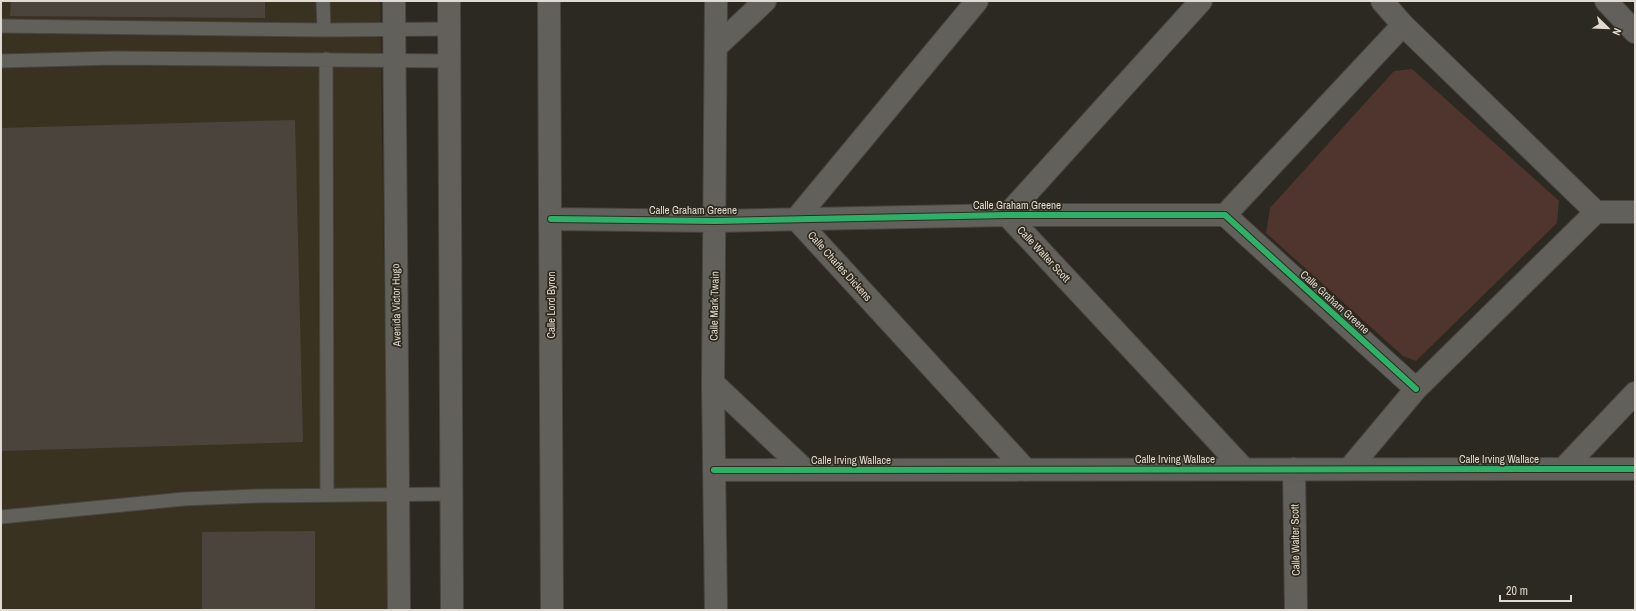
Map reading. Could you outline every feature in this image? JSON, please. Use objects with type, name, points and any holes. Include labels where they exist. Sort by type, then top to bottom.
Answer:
[{"type":"street","name":"Avenida Víctor Hugo","points":[[394,1],[399,610]]},
{"type":"street","points":[[449,1],[448,61],[452,610]]},
{"type":"street","name":"Calle Lord Byron","points":[[549,1],[552,610]]},
{"type":"street","name":"Calle Mark Twain","points":[[716,1],[713,383],[716,610]]},
{"type":"street","points":[[716,47],[765,1]]},
{"type":"street","points":[[796,219],[977,1]]},
{"type":"street","points":[[1007,214],[1202,1]]},
{"type":"street","points":[[1382,1],[1403,25],[1596,212],[1635,212]]},
{"type":"street","points":[[1606,1],[1635,32]]},
{"type":"street","points":[[1225,215],[1403,25]]},
{"type":"street","points":[[1349,469],[1416,389],[1596,212]]},
{"type":"street","name":"Calle Graham Greene","points":[[551,219],[715,221],[1007,214],[1225,215],[1416,389]]},
{"type":"street","name":"Calle Walter Scott","points":[[1007,214],[1244,469]]},
{"type":"street","name":"Calle Charles Dickens","points":[[796,219],[1026,470]]},
{"type":"street","points":[[713,383],[805,470]]},
{"type":"street","points":[[1563,469],[1635,393]]},
{"type":"street","name":"Calle Walter Scott","points":[[1294,469],[1296,610]]},
{"type":"street","name":"Calle Irving Wallace","points":[[714,470],[1635,469]]},
{"type":"lane","points":[[323,1],[324,30]]},
{"type":"lane","points":[[1,26],[324,30],[449,29]]},
{"type":"lane","points":[[1,61],[115,58],[448,61]]},
{"type":"lane","points":[[326,59],[326,495]]},
{"type":"lane","points":[[1,517],[184,499],[326,495],[451,494]]},
{"type":"shaded area","points":[[1,1],[380,1],[389,610],[1,610]]},
{"type":"shaded area","points":[[1412,69],[1559,201],[1557,223],[1416,361],[1403,356],[1266,233],[1270,208],[1394,71]]},
{"type":"building","points":[[11,1],[265,1],[265,18],[10,16]]},
{"type":"building","points":[[295,120],[303,442],[1,451],[1,128]]},
{"type":"building","points":[[315,531],[315,610],[202,610],[202,532]]},
{"type":"cycle path","points":[[551,219],[715,221],[1007,215],[1225,215],[1416,389]]},
{"type":"cycle path","points":[[714,470],[1635,469]]}]
